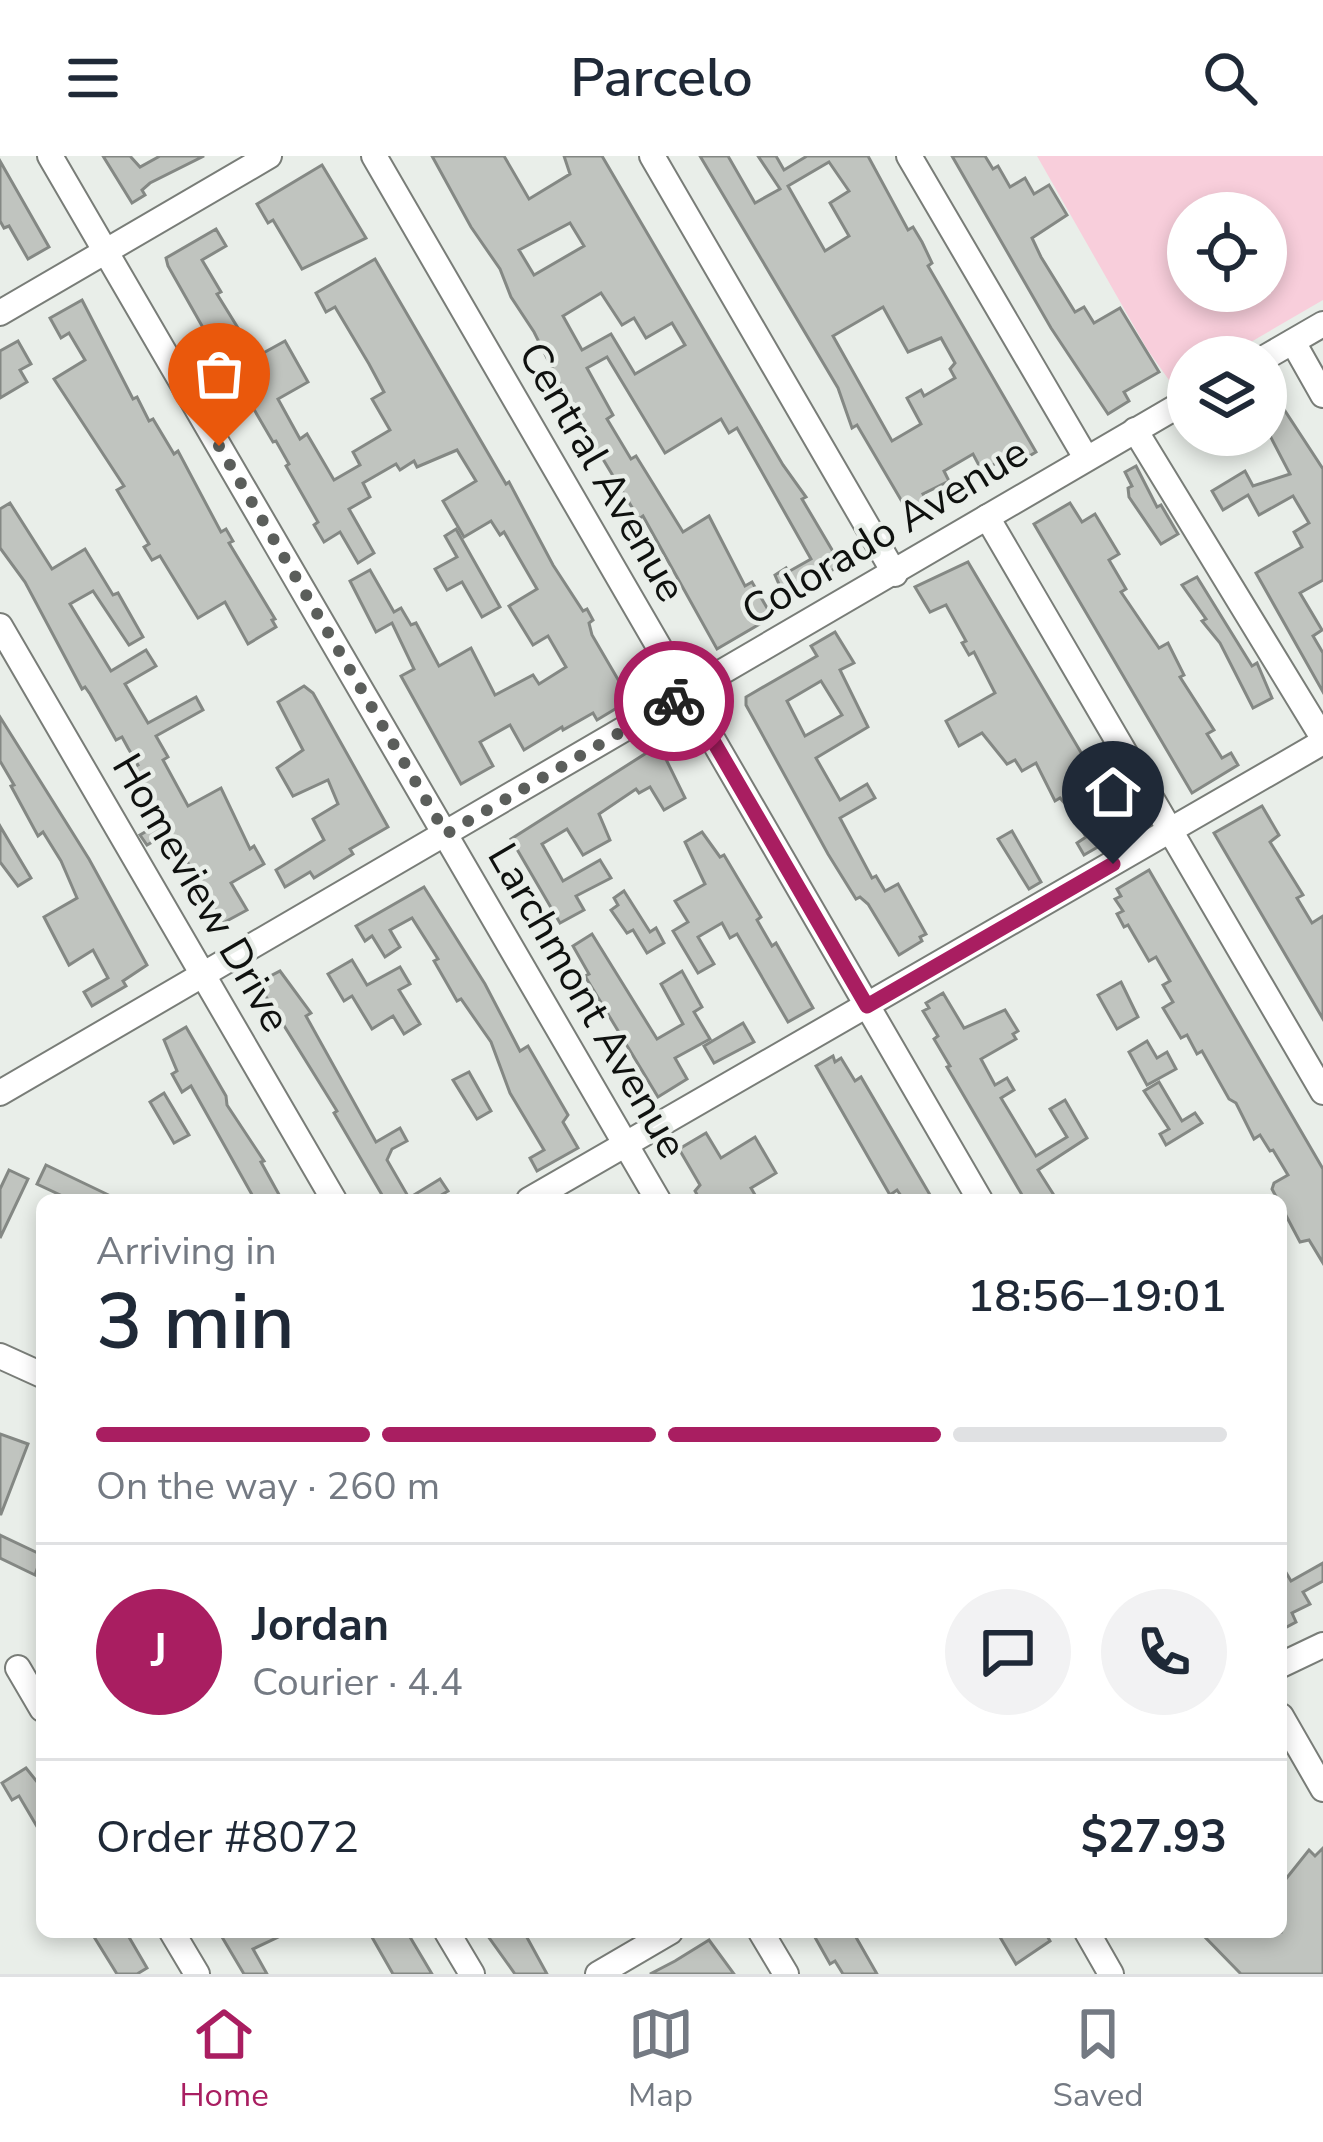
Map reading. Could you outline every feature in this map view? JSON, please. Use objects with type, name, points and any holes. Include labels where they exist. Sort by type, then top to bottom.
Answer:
[{"type":"street","name":"Larchmont Avenue","points":[[50,156],[654,1194]]},
{"type":"street","points":[[0,314],[269,156]]},
{"type":"street","name":"Central Avenue","points":[[374,156],[977,1194]]},
{"type":"street","points":[[652,156],[896,574]]},
{"type":"street","points":[[909,156],[1086,458]]},
{"type":"street","points":[[1287,345],[1323,324]]},
{"type":"street","points":[[1293,342],[1323,395]]},
{"type":"street","name":"Colorado Avenue","points":[[0,1093],[1167,412]]},
{"type":"street","points":[[540,1194],[1323,740],[1136,430]]},
{"type":"street","points":[[987,517],[1323,1092]]},
{"type":"street","name":"Homeview Drive","points":[[0,626],[331,1194]]},
{"type":"street","points":[[0,1356],[36,1372]]},
{"type":"street","points":[[1287,1662],[1323,1645]]},
{"type":"street","points":[[18,1668],[36,1699]]},
{"type":"street","points":[[1287,1726],[1323,1789]]},
{"type":"street","points":[[176,1938],[197,1974]]},
{"type":"street","points":[[450,1938],[472,1974]]},
{"type":"street","points":[[598,1974],[660,1938]]},
{"type":"street","points":[[765,1938],[786,1974]]},
{"type":"street","points":[[1090,1938],[1111,1974]]},
{"type":"shaded area","points":[[1037,156],[1323,156],[1323,300],[1261,336],[1167,336],[1167,377]]},
{"type":"building","points":[[103,156],[130,156],[140,167],[160,156],[204,156],[150,183],[142,190],[145,195],[132,203]]},
{"type":"building","points":[[432,156],[504,156],[529,199],[570,174],[564,156],[602,156],[806,497],[802,499],[841,565],[817,579],[813,573],[782,591],[775,575],[811,559],[737,428],[729,433],[721,419],[665,453],[607,357],[587,368],[613,415],[607,419],[683,532],[709,516],[745,586],[752,582],[770,613],[770,618],[717,649],[643,516],[639,519],[571,406],[500,269]],"holes":[[[570,223],[584,246],[534,275],[519,250]],[[601,293],[622,325],[634,318],[646,338],[672,323],[685,345],[635,374],[611,334],[582,350],[563,316]]]},
{"type":"building","points":[[700,156],[728,156],[755,203],[780,189],[758,156],[776,156],[784,170],[807,156],[868,156],[908,230],[913,227],[922,242],[932,263],[928,266],[1036,452],[1016,464],[1011,455],[982,471],[973,454],[944,471],[949,481],[923,494],[932,511],[914,522],[857,425],[852,428],[838,388]],"holes":[[[829,162],[849,191],[830,203],[849,236],[825,251],[788,186]],[[883,307],[908,352],[941,338],[955,363],[950,369],[955,378],[924,396],[921,390],[907,398],[921,424],[892,441],[833,336]]]},
{"type":"building","points":[[952,156],[985,156],[993,169],[998,166],[1010,187],[1025,178],[1034,194],[1049,185],[1067,215],[1032,238],[1041,257],[1075,312],[1084,307],[1094,323],[1120,308],[1159,372],[1124,392],[1129,401],[1108,414],[1051,328]]},
{"type":"building","points":[[0,161],[49,247],[28,259],[9,226],[4,228],[0,221]]},
{"type":"building","points":[[322,165],[366,238],[302,269],[273,220],[268,223],[257,204]]},
{"type":"building","points":[[216,229],[226,246],[202,260],[221,292],[217,294],[256,357],[285,341],[308,382],[278,399],[300,439],[307,434],[334,480],[360,465],[353,452],[390,430],[372,399],[384,392],[369,364],[335,307],[326,312],[316,293],[375,259],[506,484],[509,482],[553,565],[583,611],[587,609],[593,620],[589,623],[592,635],[630,700],[597,720],[593,713],[562,727],[524,750],[510,725],[480,742],[493,766],[461,784],[401,676],[414,669],[392,623],[376,632],[350,581],[370,570],[394,612],[401,608],[411,625],[416,623],[439,666],[471,648],[495,695],[533,675],[539,684],[566,667],[548,636],[533,645],[509,606],[537,589],[504,532],[500,535],[491,521],[464,537],[443,501],[476,481],[457,450],[417,467],[414,461],[400,470],[396,464],[363,483],[370,497],[349,509],[374,553],[358,563],[340,532],[324,542],[276,441],[238,382],[235,384],[168,266],[166,258]]},
{"type":"building","points":[[82,300],[133,399],[137,397],[174,454],[178,451],[275,619],[276,627],[248,644],[225,602],[198,618],[160,556],[152,560],[144,547],[149,544],[117,490],[124,486],[54,379],[85,360],[69,333],[61,338],[50,318]]},
{"type":"building","points":[[18,341],[31,364],[20,370],[27,382],[0,398],[0,351]]},
{"type":"building","points":[[1287,414],[1323,469],[1323,580],[1300,593],[1322,630],[1313,636],[1323,653],[1323,692],[1256,573],[1302,547],[1294,532],[1309,523],[1293,496],[1259,515],[1248,495],[1223,510],[1212,491],[1245,471],[1253,486],[1290,474],[1281,456],[1287,456]]},
{"type":"building","points":[[1136,466],[1157,507],[1161,505],[1178,534],[1161,544],[1129,497],[1132,486],[1125,472]]},
{"type":"building","points":[[10,503],[52,569],[85,549],[113,595],[118,593],[143,637],[129,645],[93,591],[70,604],[111,671],[146,650],[156,666],[125,684],[148,723],[196,697],[203,710],[156,736],[168,757],[163,760],[188,806],[221,788],[250,849],[254,846],[264,864],[231,883],[247,910],[223,923],[170,832],[147,845],[140,835],[164,821],[133,768],[138,765],[122,737],[116,740],[90,694],[82,689],[25,582],[0,548],[0,509]]},
{"type":"building","points":[[1070,503],[1082,522],[1095,514],[1119,554],[1109,560],[1126,589],[1121,592],[1159,648],[1168,643],[1184,675],[1180,677],[1214,730],[1207,734],[1222,758],[1231,753],[1238,765],[1192,793],[1034,524]]},
{"type":"building","points":[[456,529],[500,607],[482,617],[462,582],[447,590],[435,569],[457,557],[445,536]]},
{"type":"building","points":[[968,562],[1127,830],[1084,855],[1077,843],[1086,837],[1069,808],[1060,798],[1055,801],[1036,763],[1022,771],[1015,760],[1007,764],[982,733],[959,746],[946,721],[995,693],[974,652],[969,655],[962,643],[966,641],[946,605],[930,612],[915,587]]},
{"type":"building","points":[[1197,577],[1252,666],[1257,663],[1272,698],[1253,708],[1220,643],[1182,585]]},
{"type":"building","points":[[835,632],[854,663],[840,670],[868,727],[816,758],[840,800],[867,784],[875,798],[840,818],[872,878],[876,876],[885,891],[898,884],[926,934],[899,955],[868,904],[856,899],[828,854],[746,705],[746,697],[817,656],[811,646]],"holes":[[[821,681],[842,715],[805,736],[787,701]]]},
{"type":"building","points":[[304,686],[313,693],[388,827],[314,878],[310,872],[285,887],[276,870],[324,840],[313,819],[338,804],[328,780],[293,796],[277,768],[303,750],[278,702]]},
{"type":"building","points":[[0,717],[89,859],[147,965],[123,981],[126,986],[92,1006],[84,992],[108,978],[93,950],[69,965],[44,917],[77,898],[61,861],[43,832],[38,836],[0,761]]},
{"type":"building","points":[[659,745],[685,798],[664,810],[650,787],[639,793],[636,789],[599,814],[610,840],[583,855],[567,829],[542,844],[563,881],[600,860],[611,878],[576,896],[584,910],[560,923],[511,839]]},
{"type":"building","points":[[1262,806],[1279,835],[1270,842],[1303,895],[1297,898],[1312,923],[1323,916],[1323,1019],[1214,833]]},
{"type":"building","points":[[0,826],[31,878],[18,886],[0,862]]},
{"type":"building","points":[[1012,831],[1041,882],[1029,889],[998,839]]},
{"type":"building","points":[[702,832],[720,857],[724,855],[761,917],[757,920],[772,946],[776,943],[813,1008],[788,1022],[737,934],[730,938],[722,923],[698,937],[714,964],[698,973],[673,931],[688,922],[675,901],[705,884],[685,842]]},
{"type":"building","points":[[1149,870],[1323,1169],[1323,1263],[1309,1240],[1300,1242],[1287,1217],[1287,1194],[1275,1194],[1272,1189],[1288,1175],[1273,1150],[1260,1135],[1254,1139],[1202,1051],[1197,1054],[1187,1035],[1181,1038],[1163,1008],[1173,1002],[1163,985],[1170,981],[1156,957],[1149,961],[1128,925],[1124,927],[1117,914],[1123,911],[1115,899],[1121,896],[1117,889]]},
{"type":"building","points":[[424,887],[485,984],[520,1051],[528,1046],[568,1115],[563,1122],[578,1148],[537,1171],[530,1158],[544,1150],[510,1093],[491,1042],[461,999],[457,1001],[412,918],[390,930],[400,947],[385,957],[372,936],[365,941],[356,926]]},
{"type":"building","points":[[624,891],[650,932],[656,928],[664,943],[647,953],[633,930],[627,933],[611,910],[618,905],[614,898]]},
{"type":"building","points":[[592,934],[657,1039],[683,1024],[661,984],[682,971],[702,1007],[694,1012],[710,1039],[675,1058],[687,1079],[658,1097],[585,976],[589,974],[573,946]]},
{"type":"building","points":[[352,960],[367,985],[400,967],[410,984],[399,990],[420,1024],[404,1034],[393,1016],[372,1029],[352,996],[344,1001],[328,974]]},
{"type":"building","points":[[280,971],[311,1013],[306,1016],[376,1142],[400,1128],[407,1141],[392,1149],[387,1160],[407,1194],[381,1194],[337,1111],[260,987]]},
{"type":"building","points":[[1121,982],[1138,1017],[1117,1029],[1098,995]]},
{"type":"building","points":[[943,993],[964,1028],[1005,1010],[1018,1031],[1013,1034],[1016,1039],[981,1059],[995,1085],[1007,1078],[1014,1090],[1001,1098],[1036,1156],[1067,1137],[1050,1109],[1065,1100],[1087,1138],[1038,1170],[1053,1194],[1021,1194],[947,1067],[934,1039],[938,1036],[923,1011],[929,1008],[926,1003]]},
{"type":"building","points":[[743,1023],[754,1042],[714,1063],[704,1046]]},
{"type":"building","points":[[186,1027],[279,1194],[252,1194],[191,1086],[182,1092],[164,1040]]},
{"type":"building","points":[[1147,1041],[1157,1058],[1167,1052],[1176,1069],[1147,1085],[1129,1052]]},
{"type":"building","points":[[833,1056],[835,1062],[841,1058],[855,1081],[861,1077],[929,1194],[900,1194],[897,1190],[889,1194],[816,1066]]},
{"type":"building","points":[[469,1072],[491,1111],[477,1119],[453,1080]]},
{"type":"building","points":[[1159,1082],[1182,1121],[1195,1113],[1202,1123],[1166,1145],[1160,1134],[1169,1129],[1144,1091]]},
{"type":"building","points":[[164,1093],[189,1135],[174,1143],[150,1102]]},
{"type":"building","points":[[706,1133],[721,1158],[755,1137],[776,1173],[751,1188],[754,1194],[697,1194],[700,1185],[679,1149]]},
{"type":"building","points":[[46,1165],[106,1194],[58,1194],[37,1184]]},
{"type":"building","points":[[9,1170],[28,1179],[0,1238],[0,1189]]},
{"type":"building","points":[[440,1179],[448,1191],[443,1194],[416,1194]]},
{"type":"building","points":[[0,1434],[28,1444],[1,1514],[0,1514]]},
{"type":"building","points":[[0,1535],[36,1552],[35,1575],[0,1558]]},
{"type":"building","points":[[1323,1563],[1323,1581],[1303,1592],[1310,1604],[1292,1613],[1296,1622],[1287,1627],[1287,1574],[1291,1581]]},
{"type":"building","points":[[26,1768],[36,1780],[36,1825],[19,1796],[12,1800],[2,1783]]},
{"type":"building","points":[[1323,1848],[1323,1974],[1241,1974],[1206,1938],[1287,1938],[1287,1878],[1309,1850],[1315,1856]]},
{"type":"building","points":[[95,1938],[130,1938],[147,1968],[137,1974],[117,1974]]},
{"type":"building","points":[[223,1938],[276,1938],[253,1949],[267,1974],[244,1974]]},
{"type":"building","points":[[372,1938],[411,1938],[432,1974],[393,1974]]},
{"type":"building","points":[[489,1938],[527,1938],[547,1974],[515,1974]]},
{"type":"building","points":[[815,1938],[856,1938],[877,1974],[843,1974],[835,1961],[830,1964]]},
{"type":"building","points":[[1001,1938],[1048,1938],[1050,1941],[1016,1964]]},
{"type":"building","points":[[709,1940],[734,1974],[650,1974],[675,1961]]},
{"type":"way so far","points":[[219,446],[446,834],[674,701]]},
{"type":"route","points":[[674,701],[686,694],[867,1006],[1113,864]]}]
